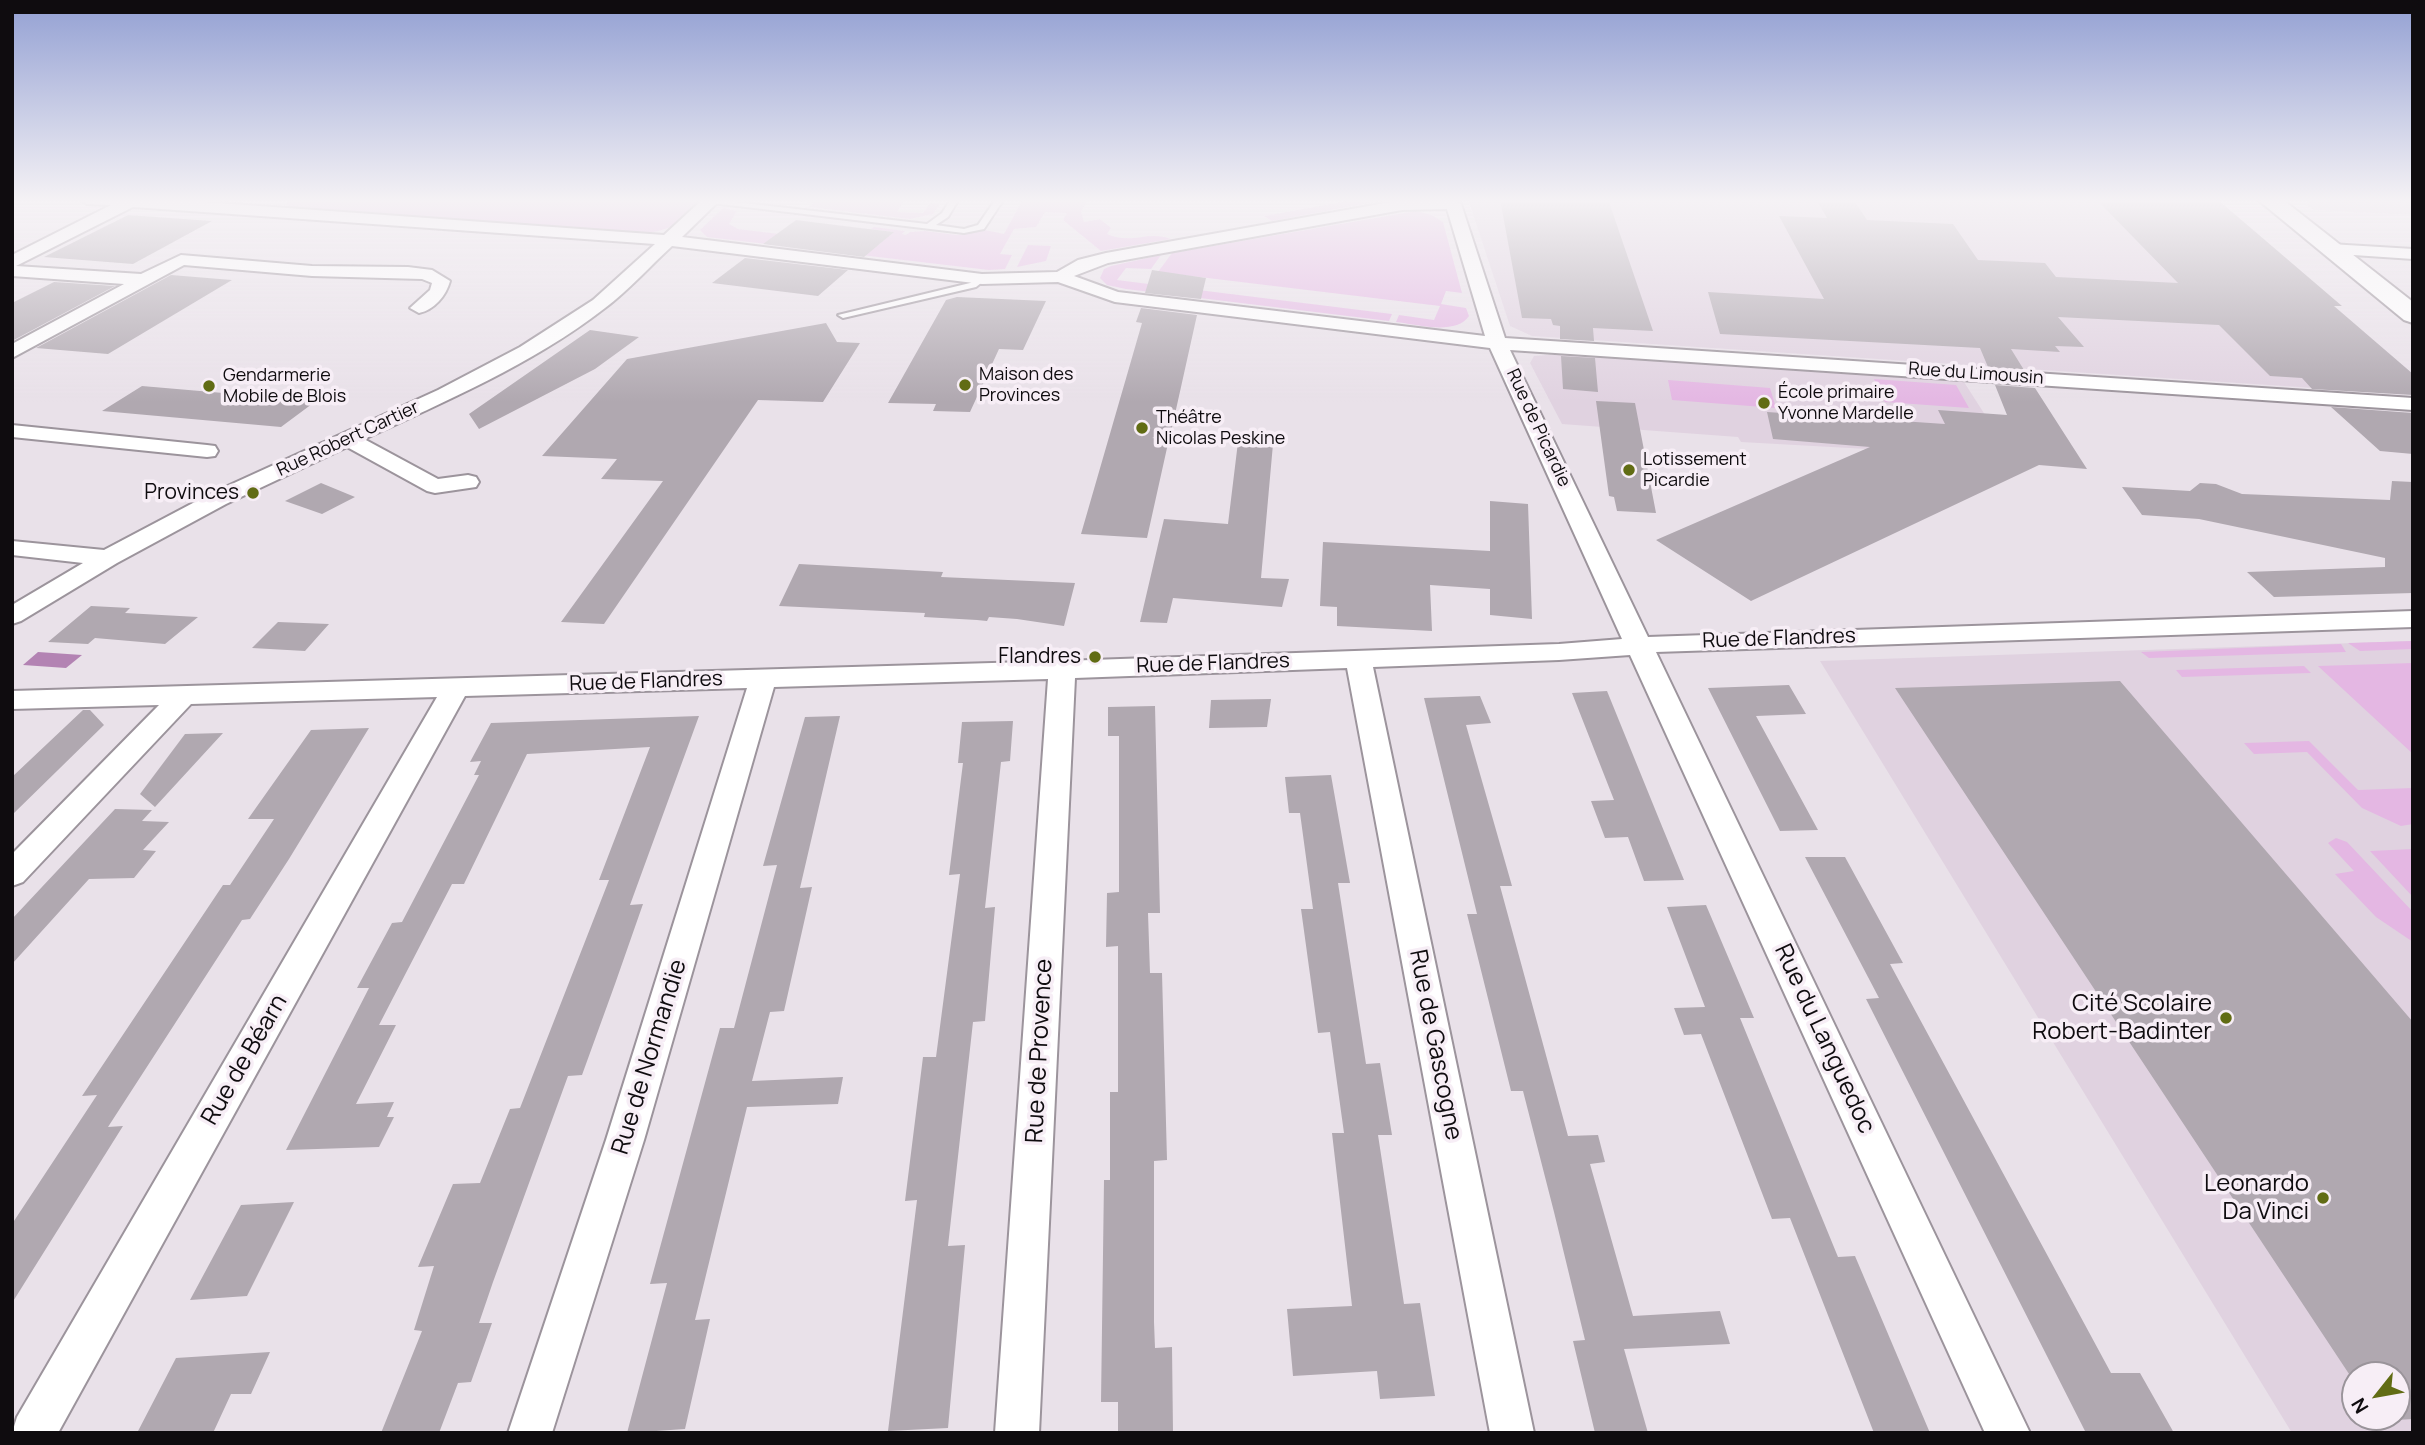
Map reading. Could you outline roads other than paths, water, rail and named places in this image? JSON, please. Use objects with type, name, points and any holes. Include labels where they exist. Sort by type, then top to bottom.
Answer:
[{"type":"main road","points":[[2352,266],[2413,315]]},
{"type":"street","points":[[12,352],[170,266]]},
{"type":"street","points":[[258,266],[312,271],[408,272],[426,274],[441,281],[438,292],[419,308]]},
{"type":"street","name":"Rue Robert Cartier","points":[[12,616],[108,558],[218,499],[349,440],[527,351],[599,304],[641,266]]},
{"type":"street","points":[[879,266],[982,279],[1059,278],[1080,266]]},
{"type":"street","name":"Rue de Picardie","points":[[1474,266],[1497,343],[1640,646]]},
{"type":"street","points":[[12,271],[146,280]]},
{"type":"street","name":"Rue du Limousin","points":[[1059,278],[1115,297],[1497,343],[2413,404]]},
{"type":"street","points":[[12,431],[207,451]]},
{"type":"street","points":[[349,440],[435,486],[468,482]]},
{"type":"street","points":[[12,548],[108,558]]},
{"type":"street","name":"Rue de Flandres","points":[[12,700],[1062,670],[1559,652],[1640,646],[2413,619]]},
{"type":"street","name":"Rue du Languedoc","points":[[1640,646],[2008,1433]]},
{"type":"street","name":"Rue de Gascogne","points":[[1358,658],[1512,1433]]},
{"type":"street","name":"Rue de Provence","points":[[1017,1433],[1062,670]]},
{"type":"street","name":"Rue de Normandie","points":[[530,1433],[625,1140],[763,679]]},
{"type":"street","name":"Rue de Béarn","points":[[33,1433],[456,688]]},
{"type":"street","points":[[12,874],[184,695]]},
{"type":"lane","points":[[843,315],[973,285],[982,279]]},
{"type":"place","name":"Maison des Provinces","points":[[965,385]]},
{"type":"place","name":"Gendarmerie Mobile de Blois","points":[[209,386]]},
{"type":"place","name":"École primaire Yvonne Mardelle","points":[[1764,403]]},
{"type":"place","name":"Théâtre Nicolas Peskine","points":[[1142,428]]},
{"type":"place","name":"Lotissement Picardie","points":[[1629,470]]},
{"type":"place","name":"Provinces","points":[[253,493]]},
{"type":"place","name":"Flandres","points":[[1095,657]]},
{"type":"place","name":"Cité Scolaire Robert-Badinter","points":[[2226,1018]]},
{"type":"place","name":"Leonardo Da Vinci","points":[[2323,1198]]}]
